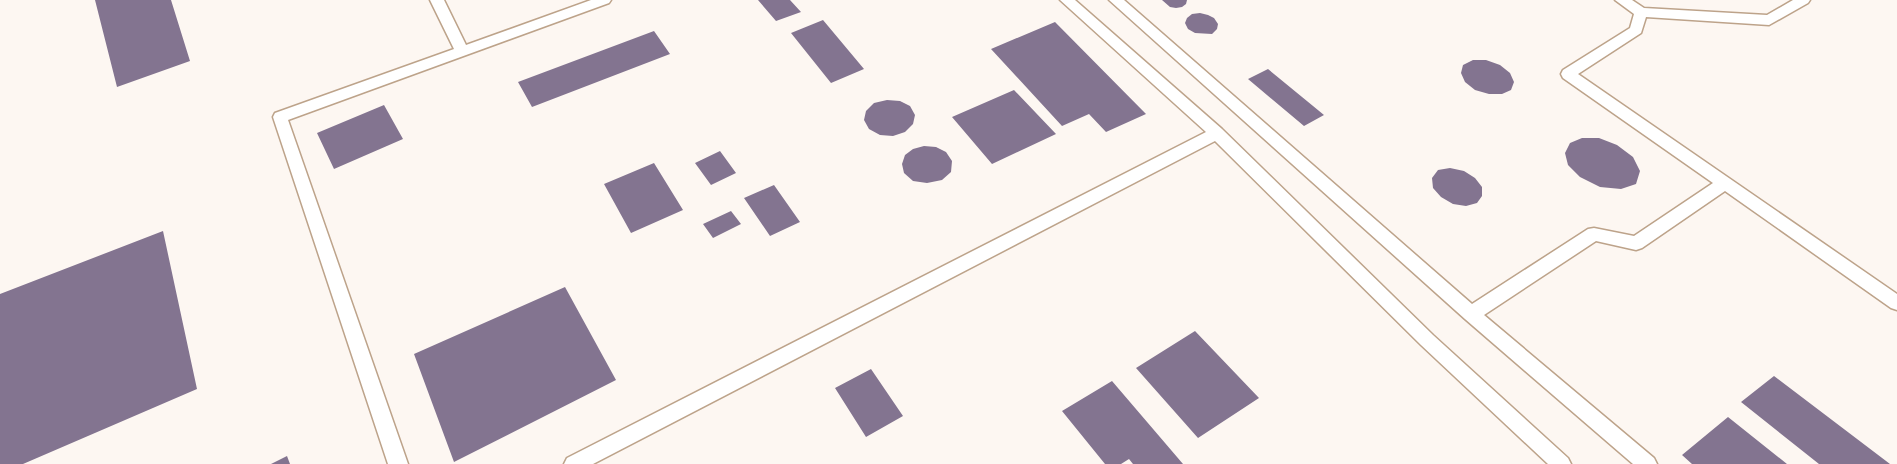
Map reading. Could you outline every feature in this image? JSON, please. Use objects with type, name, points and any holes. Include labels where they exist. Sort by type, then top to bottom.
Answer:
[{"type":"lane","points":[[438,0],[462,52]]},
{"type":"lane","points":[[398,464],[280,117],[604,0]]},
{"type":"lane","points":[[1067,0],[1217,133],[1427,340],[1561,464]]},
{"type":"lane","points":[[1116,0],[1471,314],[1648,464]]},
{"type":"lane","points":[[1622,0],[1642,12],[1769,20],[1803,0]]},
{"type":"lane","points":[[1642,12],[1636,30],[1568,74],[1897,303]]},
{"type":"lane","points":[[574,464],[1217,133]]},
{"type":"lane","points":[[1471,314],[1594,234],[1636,242],[1725,183]]},
{"type":"building","points":[[95,0],[171,0],[190,61],[117,87]]},
{"type":"building","points":[[758,0],[790,0],[801,12],[776,21]]},
{"type":"building","points":[[1162,0],[1187,0],[1186,4],[1182,7],[1176,8],[1170,7]]},
{"type":"building","points":[[1200,13],[1214,18],[1218,24],[1217,29],[1212,34],[1195,33],[1188,29],[1185,23],[1187,18],[1192,14]]},
{"type":"building","points":[[823,20],[864,69],[831,83],[791,33]]},
{"type":"building","points":[[1055,22],[1146,114],[1106,132],[1089,114],[1062,126],[991,49]]},
{"type":"building","points":[[654,31],[670,54],[532,107],[518,82]]},
{"type":"building","points":[[1473,60],[1486,60],[1500,65],[1510,73],[1514,82],[1511,90],[1502,94],[1489,94],[1475,90],[1465,82],[1461,73],[1463,65]]},
{"type":"building","points":[[1268,69],[1324,115],[1304,126],[1248,79]]},
{"type":"building","points":[[1014,90],[1056,134],[992,164],[952,117]]},
{"type":"building","points":[[887,100],[900,101],[910,106],[915,115],[913,124],[905,132],[893,136],[880,135],[869,129],[864,120],[866,111],[874,103]]},
{"type":"building","points":[[384,105],[403,139],[334,169],[317,133]]},
{"type":"building","points":[[1582,138],[1599,138],[1617,145],[1633,157],[1640,171],[1636,184],[1621,189],[1600,187],[1580,177],[1568,165],[1565,153],[1570,143]]},
{"type":"building","points":[[924,146],[936,147],[946,152],[952,161],[951,172],[942,180],[927,183],[913,181],[904,173],[902,164],[905,155],[913,149]]},
{"type":"building","points":[[720,151],[736,173],[711,185],[695,163]]},
{"type":"building","points":[[654,163],[683,210],[631,233],[604,184]]},
{"type":"building","points":[[1450,168],[1464,171],[1475,178],[1482,187],[1482,196],[1477,203],[1466,206],[1453,204],[1441,197],[1433,188],[1432,178],[1438,170]]},
{"type":"building","points":[[774,185],[800,222],[770,236],[744,198]]},
{"type":"building","points":[[731,211],[741,224],[713,238],[703,224]]},
{"type":"building","points":[[163,231],[197,389],[23,464],[0,464],[0,294]]},
{"type":"building","points":[[565,287],[616,380],[454,462],[414,354]]},
{"type":"building","points":[[1195,331],[1259,398],[1198,438],[1136,368]]},
{"type":"building","points":[[871,369],[903,416],[866,437],[835,388]]},
{"type":"building","points":[[1774,376],[1890,464],[1819,464],[1741,402]]},
{"type":"building","points":[[1112,381],[1183,464],[1133,464],[1129,459],[1121,464],[1105,464],[1062,411]]},
{"type":"building","points":[[1728,417],[1787,464],[1692,464],[1682,455]]},
{"type":"building","points":[[287,456],[290,464],[271,464]]}]
